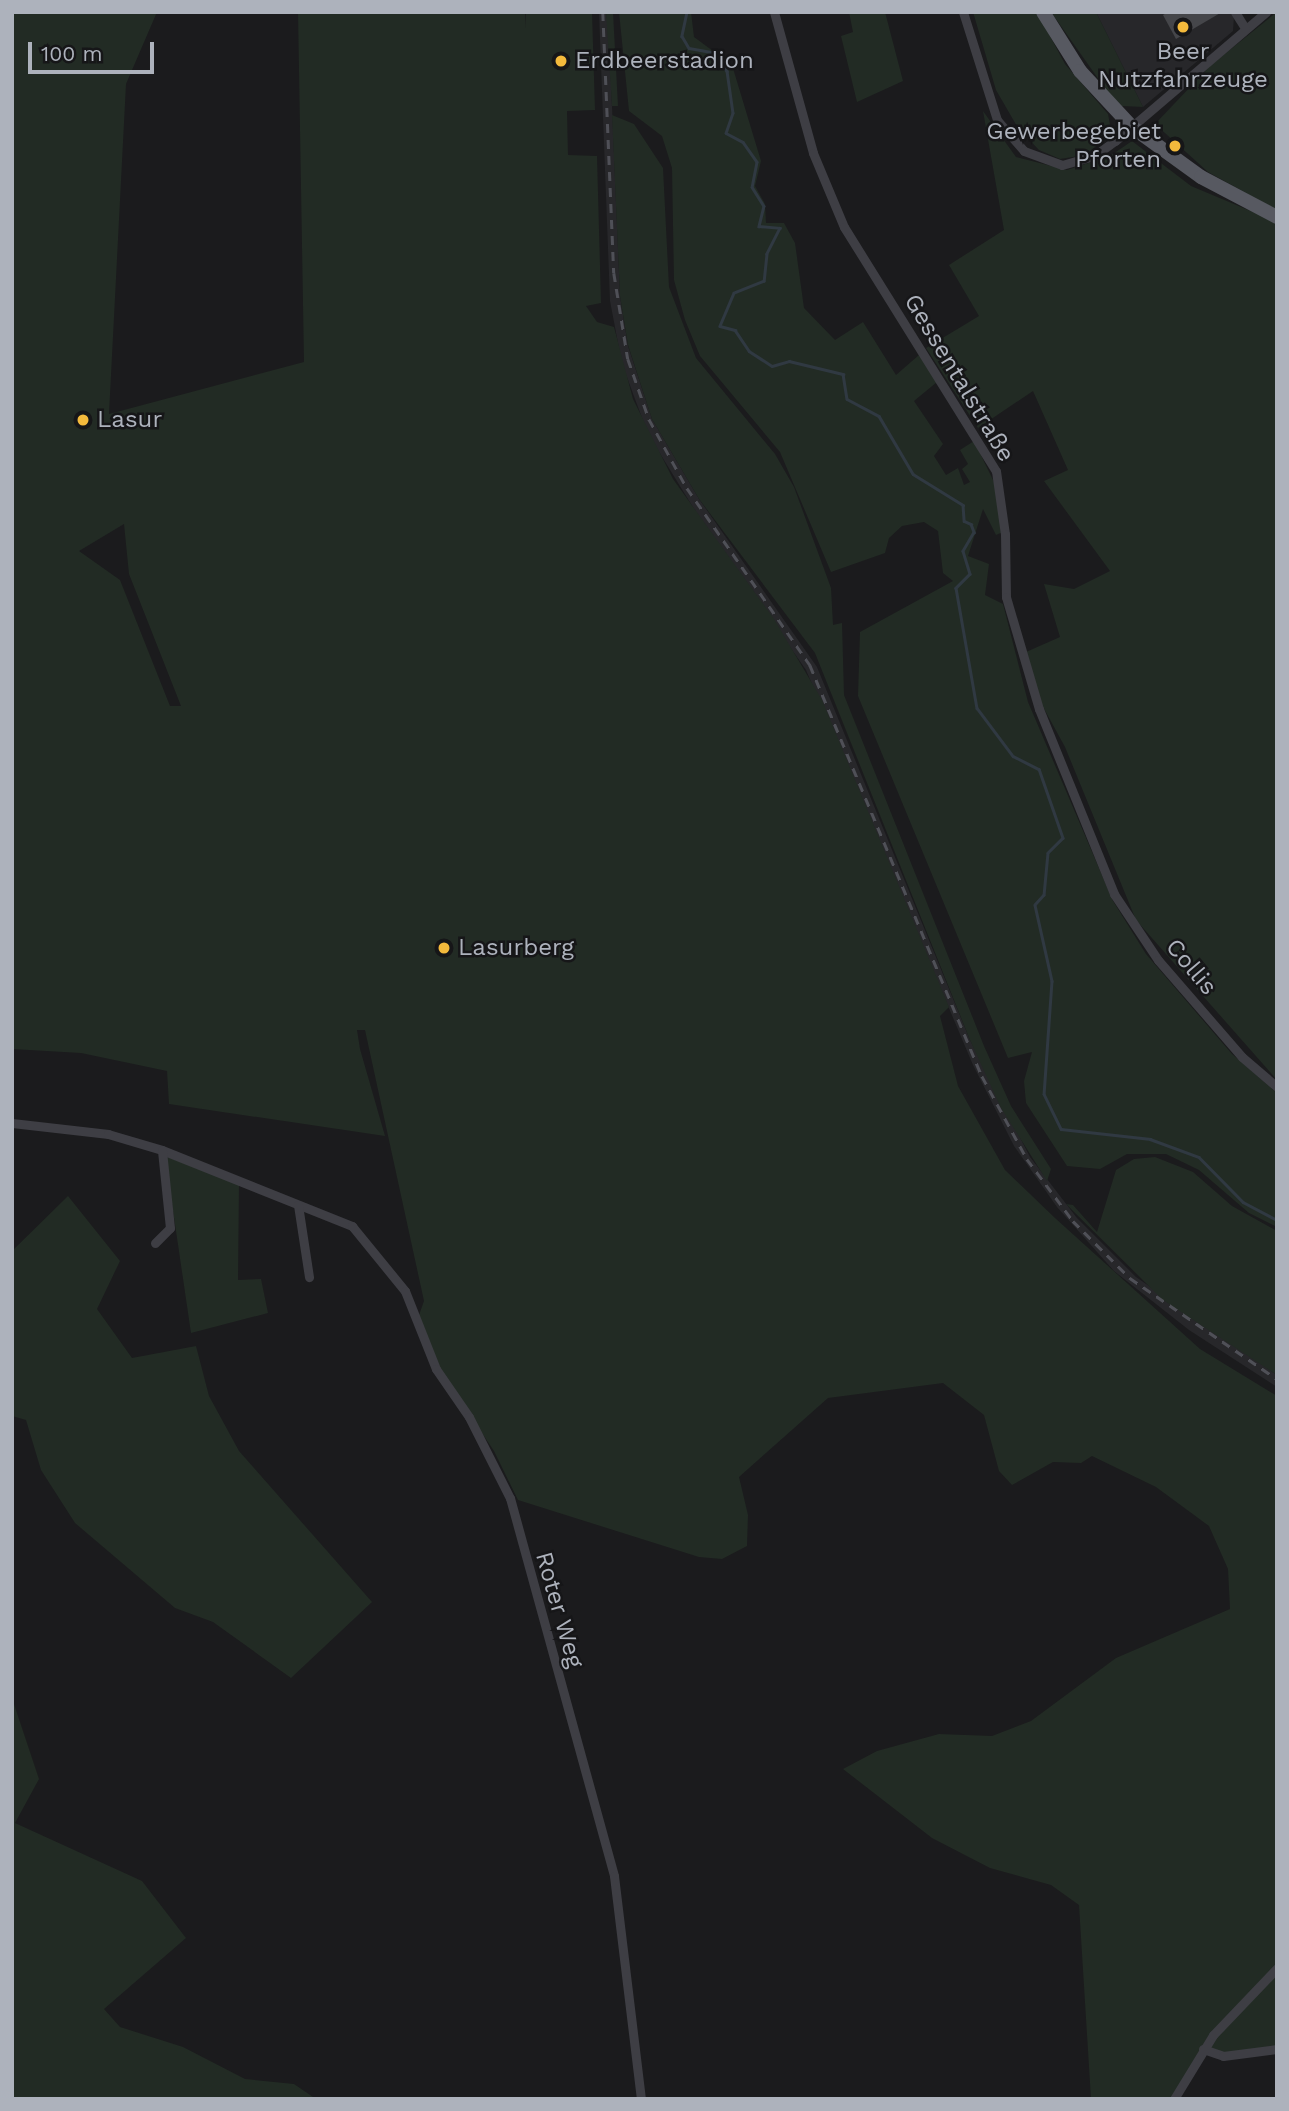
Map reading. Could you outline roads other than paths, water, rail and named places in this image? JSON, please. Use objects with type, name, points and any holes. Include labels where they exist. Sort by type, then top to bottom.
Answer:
[{"type":"main road","points":[[1042,12],[1080,71],[1132,127],[1201,177],[1277,217]]},
{"type":"street","name":"Gessentalstraße","points":[[774,12],[813,153],[845,227],[996,471],[1005,534],[1006,597],[1038,709],[1096,856]]},
{"type":"street","points":[[963,12],[997,120],[1024,151],[1047,163],[1076,163],[1094,156],[1132,127],[1266,12]]},
{"type":"street","points":[[1236,12],[1245,28]]},
{"type":"street","name":"Collis","points":[[1096,856],[1128,917],[1158,960],[1242,1057],[1277,1087]]},
{"type":"street","name":"Roter Weg","points":[[12,1123],[108,1135],[162,1150],[352,1226],[393,1272],[436,1369],[470,1417],[510,1497],[614,1876],[641,2099]]},
{"type":"street","points":[[155,1243],[170,1228],[162,1150]]},
{"type":"street","points":[[299,1205],[309,1277]]},
{"type":"street","points":[[1174,2099],[1203,2049],[1277,1968]]},
{"type":"street","points":[[1203,2049],[1223,2056],[1277,2049]]},
{"type":"waterway","points":[[687,12],[682,36],[689,48],[711,52],[727,71],[733,113],[726,133],[743,142],[757,162],[752,187],[764,206],[759,226],[780,228],[767,254],[764,281],[734,293],[720,326],[735,330],[749,351],[772,366],[789,361],[843,374],[847,399],[879,416],[913,474],[963,505],[964,521],[971,524],[974,532],[963,551],[970,574],[956,588],[977,708],[1013,756],[1039,769],[1063,838],[1048,853],[1044,895],[1035,905],[1052,981],[1044,1094],[1061,1129],[1150,1139],[1199,1157],[1243,1202],[1277,1220]]},
{"type":"railway","points":[[603,12],[614,273],[628,359],[649,419],[687,488],[810,665],[982,1076],[1027,1159],[1073,1221],[1130,1278],[1277,1379]]},
{"type":"place","name":"Beer Nutzfahrzeuge","points":[[1183,27]]},
{"type":"place","name":"Erdbeerstadion","points":[[561,61]]},
{"type":"place","name":"Gewerbegebiet Pforten","points":[[1175,146]]},
{"type":"place","name":"Lasur","points":[[83,420]]},
{"type":"place","name":"Lasurberg","points":[[444,948]]}]
